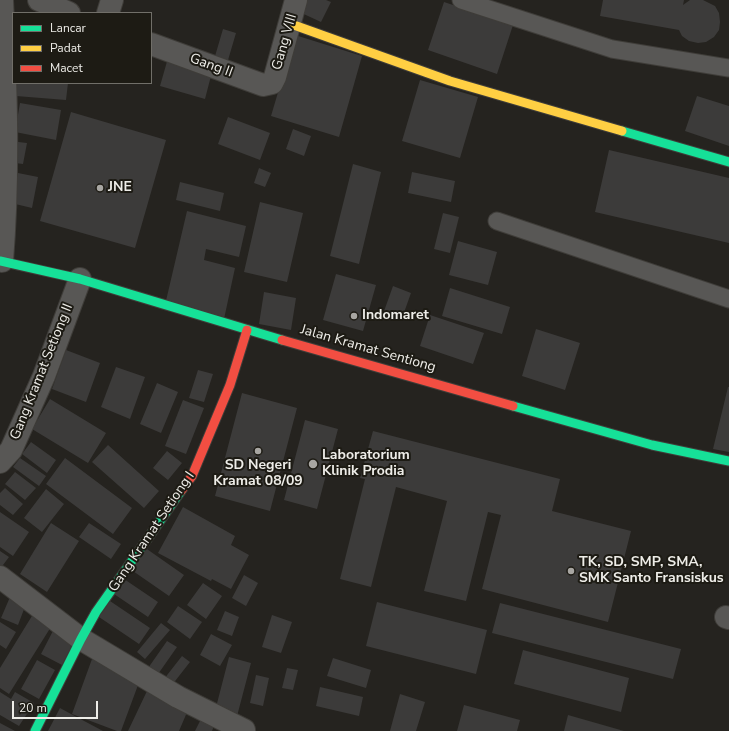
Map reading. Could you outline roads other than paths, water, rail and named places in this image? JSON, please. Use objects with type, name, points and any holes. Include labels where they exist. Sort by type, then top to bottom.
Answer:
[{"type":"street","points":[[1,261],[5,227],[6,88],[2,0]]},
{"type":"street","points":[[40,0],[67,12]]},
{"type":"street","points":[[108,12],[112,0]]},
{"type":"street","name":"Gang VIII","points":[[272,83],[275,77],[296,0]]},
{"type":"street","points":[[290,24],[450,81],[729,162]]},
{"type":"street","name":"Gang II","points":[[152,44],[264,85],[272,83]]},
{"type":"street","name":"Jalan Kramat Sentiong","points":[[1,261],[80,279],[247,330],[652,445],[729,461]]},
{"type":"street","name":"Gang Kramat Setiong II","points":[[0,462],[11,450],[44,376],[80,279]]},
{"type":"street","name":"Gang Kramat Setiong I","points":[[35,731],[96,612],[192,476],[230,385],[247,330]]},
{"type":"street","points":[[0,577],[81,639],[178,697],[244,730]]},
{"type":"lane","points":[[460,0],[612,49],[729,68]]},
{"type":"lane","points":[[497,221],[729,299]]},
{"type":"place","name":"JNE","points":[[100,188]]},
{"type":"place","name":"Indomaret","points":[[354,316]]},
{"type":"place","name":"SD Negeri Kramat 08/09","points":[[258,451]]},
{"type":"place","name":"Laboratorium Klinik Prodia","points":[[313,464]]},
{"type":"place","name":"TK, SD, SMP, SMA, SMK Santo Fransiskus","points":[[571,571]]}]
